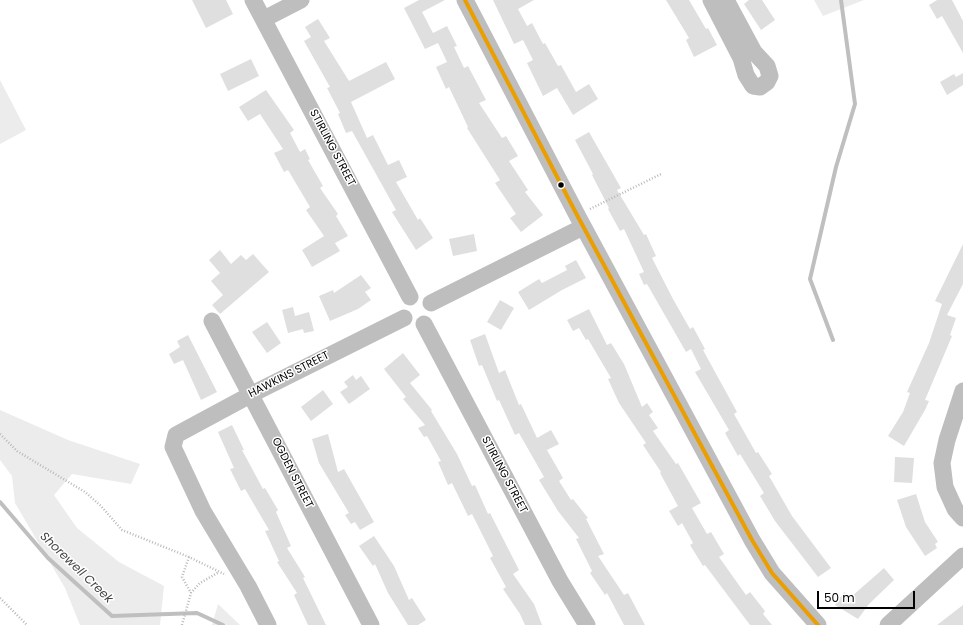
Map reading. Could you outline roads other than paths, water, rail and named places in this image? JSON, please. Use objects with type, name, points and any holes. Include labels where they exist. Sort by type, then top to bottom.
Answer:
[{"type":"street","name":"STIRLING STREET","points":[[253,0],[410,297]]},
{"type":"street","points":[[264,19],[301,0]]},
{"type":"street","points":[[465,0],[580,221],[752,540],[772,573],[818,625]]},
{"type":"street","points":[[711,0],[741,58],[746,75],[753,86],[760,87],[767,82],[770,76],[767,66],[754,52],[726,0]]},
{"type":"street","points":[[431,303],[580,221]]},
{"type":"street","points":[[420,295],[428,299],[431,303],[431,317],[424,324],[415,326],[410,324],[404,318],[402,308],[406,300],[410,297],[420,295]]},
{"type":"street","name":"HAWKINS STREET","points":[[268,625],[248,586],[197,497],[173,448],[176,435],[252,394],[404,318]]},
{"type":"street","name":"OGDEN STREET","points":[[212,321],[252,394],[304,498],[371,625]]},
{"type":"street","name":"STIRLING STREET","points":[[424,324],[560,581],[587,625]]},
{"type":"street","points":[[963,391],[947,440],[942,463],[945,487],[955,509],[963,518]]},
{"type":"street","points":[[888,625],[963,556]]},
{"type":"waterway","points":[[833,340],[810,279],[836,167],[855,104],[841,0]]},
{"type":"waterway","name":"Shorewell Creek","points":[[0,502],[48,558],[112,616],[197,613],[223,625]]}]
